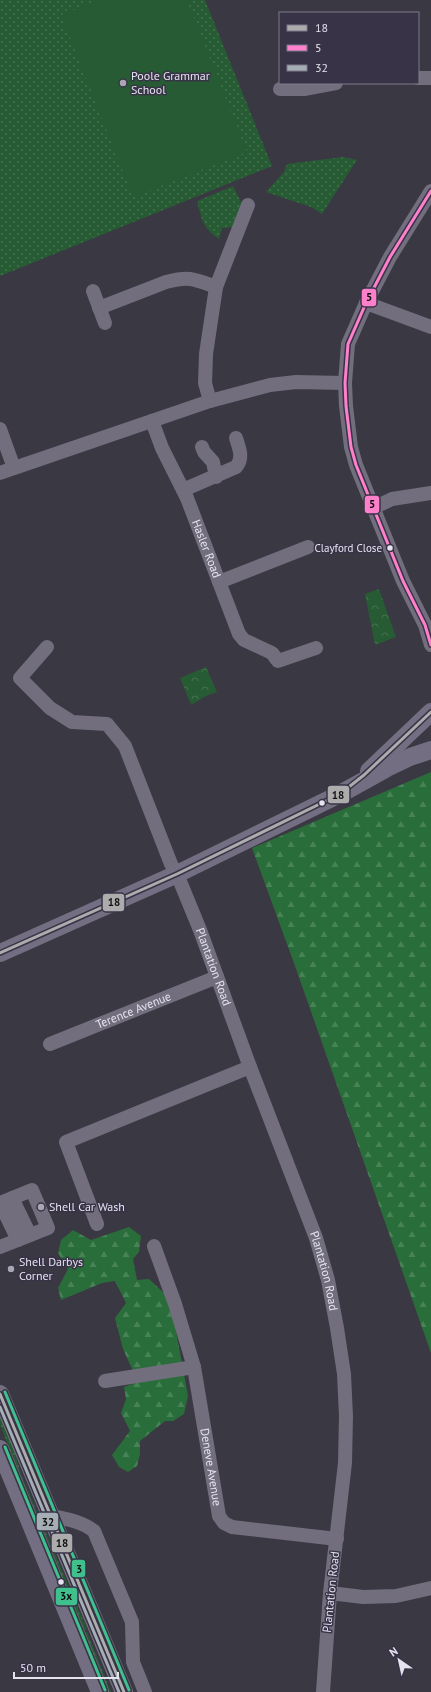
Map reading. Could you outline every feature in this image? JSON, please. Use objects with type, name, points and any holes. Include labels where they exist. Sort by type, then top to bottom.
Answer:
[{"type":"main road","points":[[340,794],[364,775],[431,712]]},
{"type":"main road","points":[[0,953],[177,874],[340,794],[404,760],[431,750]]},
{"type":"main road","points":[[0,1394],[124,1692]]},
{"type":"main road","points":[[0,1450],[100,1692]]},
{"type":"street","points":[[419,78],[431,78]]},
{"type":"street","points":[[280,89],[304,89],[331,84]]},
{"type":"street","points":[[431,191],[390,258],[366,303],[348,344],[345,383],[351,447],[356,465],[403,581],[428,628],[431,645]]},
{"type":"street","points":[[210,401],[205,383],[206,354],[216,287],[230,235],[248,205]]},
{"type":"street","points":[[99,308],[166,282],[178,279],[188,278],[216,287]]},
{"type":"street","points":[[93,291],[105,323]]},
{"type":"street","points":[[366,303],[431,327]]},
{"type":"street","points":[[0,473],[210,401],[277,384],[296,382],[345,383]]},
{"type":"street","name":"Hasler Road","points":[[152,421],[162,448],[183,490],[239,634],[244,640],[272,653],[278,661],[316,648]]},
{"type":"street","points":[[0,429],[14,468]]},
{"type":"street","points":[[183,490],[216,477],[238,465],[240,456],[236,438]]},
{"type":"street","points":[[202,447],[204,452],[213,462],[216,477]]},
{"type":"street","points":[[373,508],[392,499],[431,493]]},
{"type":"street","points":[[219,582],[308,547]]},
{"type":"street","name":"Plantation Road","points":[[47,647],[20,678],[50,708],[72,722],[107,724],[125,746],[217,977],[250,1068],[316,1238],[328,1280],[344,1374],[346,1416],[345,1463],[330,1593],[323,1692]]},
{"type":"street","name":"Terence Avenue","points":[[50,1044],[217,977]]},
{"type":"street","points":[[97,1224],[66,1142],[250,1068]]},
{"type":"street","points":[[32,1190],[48,1228],[11,1240],[4,1201],[32,1190]]},
{"type":"street","name":"Deneve Avenue","points":[[154,1246],[175,1304],[194,1367],[216,1508],[221,1520],[232,1527],[242,1529],[337,1539]]},
{"type":"street","points":[[105,1381],[194,1367]]},
{"type":"street","points":[[51,1516],[76,1521],[88,1526],[94,1531],[132,1622],[133,1662],[145,1692]]},
{"type":"street","points":[[330,1593],[363,1597],[396,1596],[431,1588]]},
{"type":"green space","name":"Poole Grammar School","points":[[0,0],[205,0],[272,166],[0,276]]},
{"type":"green space","points":[[99,0],[187,0],[247,152],[133,197],[61,15]]},
{"type":"green space","points":[[343,157],[357,160],[322,214],[311,207],[266,192],[284,172],[287,164]]},
{"type":"green space","points":[[233,186],[243,206],[235,227],[222,228],[219,239],[206,227],[197,201]]},
{"type":"green space","points":[[379,589],[396,637],[375,645],[365,594]]},
{"type":"green space","points":[[206,667],[217,692],[206,696],[191,705],[180,678]]},
{"type":"green space","points":[[431,772],[431,1353],[252,848]]},
{"type":"green space","points":[[129,1227],[141,1236],[139,1252],[133,1259],[137,1280],[149,1279],[164,1293],[175,1326],[188,1396],[184,1414],[173,1421],[165,1421],[140,1441],[140,1454],[137,1466],[128,1472],[119,1467],[112,1455],[130,1431],[121,1413],[126,1399],[124,1387],[138,1382],[123,1349],[115,1318],[126,1303],[115,1281],[102,1283],[61,1300],[58,1288],[68,1269],[58,1253],[61,1240],[73,1230],[91,1240]]},
{"type":"green space","points":[[4,1416],[21,1474],[87,1629],[84,1630],[0,1425],[0,1418]]},
{"type":"green space","points":[[84,1632],[87,1632],[111,1692],[109,1692]]},
{"type":"transit line","name":"5","points":[[431,191],[390,257],[366,303],[348,344],[345,383],[351,447],[356,465],[403,581],[425,625],[431,645]]},
{"type":"transit line","name":"18","points":[[0,953],[177,874],[340,794],[364,775],[431,712]]},
{"type":"transit line","name":"3","points":[[5,1392],[129,1690]]},
{"type":"transit line","name":"18","points":[[0,1394],[124,1692]]},
{"type":"transit line","name":"32","points":[[0,1407],[119,1692]]},
{"type":"transit line","name":"3x","points":[[5,1447],[105,1690]]},
{"type":"place","name":"Poole Grammar School","points":[[123,83]]},
{"type":"place","name":"Clayford Close","points":[[390,548]]},
{"type":"place","name":"Shell Car Wash","points":[[41,1207]]},
{"type":"place","name":"Shell Darbys Corner","points":[[11,1269]]}]
